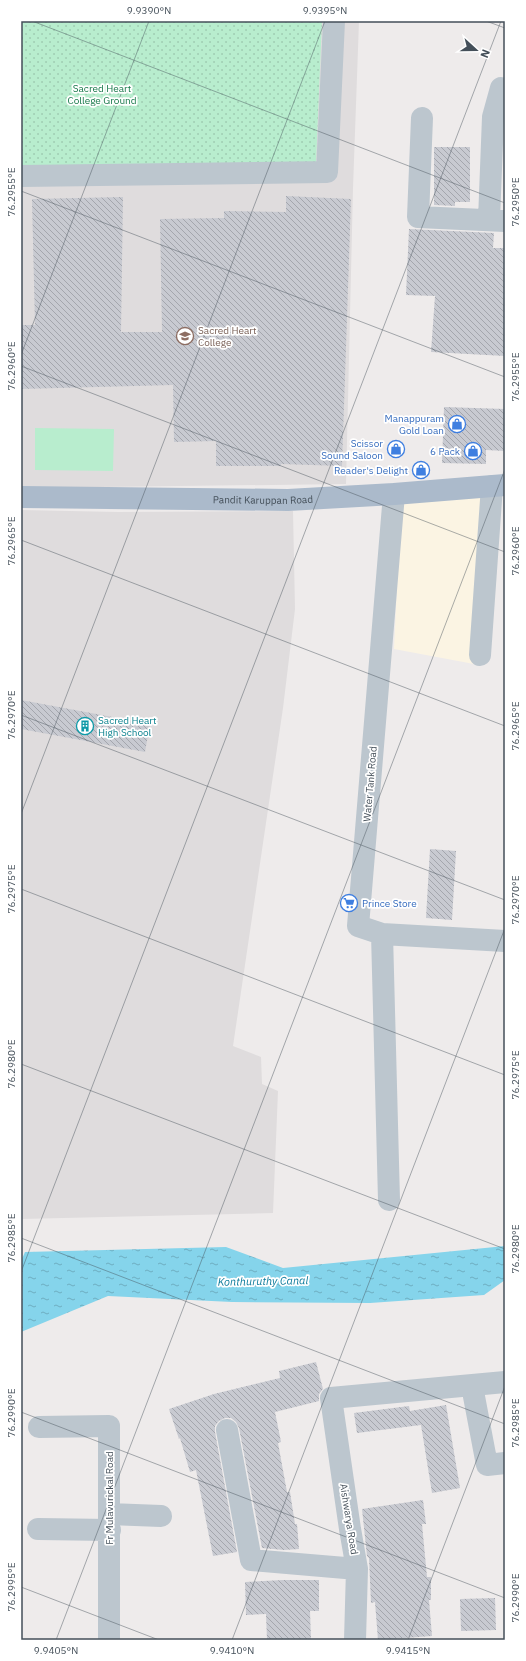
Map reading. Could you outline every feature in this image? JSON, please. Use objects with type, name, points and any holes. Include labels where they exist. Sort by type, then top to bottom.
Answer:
[{"type":"main road","name":"Pandit Karuppan Road","points":[[21,497],[288,500],[394,494],[499,485]]},
{"type":"street","points":[[21,176],[327,172],[334,21]]},
{"type":"street","points":[[422,118],[418,217],[497,221],[493,117],[501,88]]},
{"type":"street","points":[[480,655],[499,485]]},
{"type":"street","name":"Water Tank Road","points":[[394,494],[358,926],[382,934],[505,941]]},
{"type":"street","points":[[382,934],[389,1200]]},
{"type":"street","points":[[505,1382],[472,1386],[487,1465],[505,1462]]},
{"type":"street","name":"Aishwarya Road","points":[[356,1640],[357,1569],[331,1398],[472,1386]]},
{"type":"street","name":"Fr Mulavurickal Road","points":[[39,1427],[109,1426],[109,1640]]},
{"type":"street","points":[[227,1430],[251,1560],[357,1569]]},
{"type":"street","points":[[38,1529],[161,1516]]},
{"type":"shaded area","name":"Sacred Heart College","points":[[21,21],[359,21],[353,188],[346,484],[21,488]]},
{"type":"shaded area","points":[[484,497],[474,664],[394,649],[401,503]]},
{"type":"shaded area","points":[[21,510],[118,512],[293,511],[295,609],[283,708],[233,1046],[261,1057],[262,1084],[278,1091],[273,1213],[21,1219]]},
{"type":"green space","name":"Sacred Heart College Ground","points":[[21,21],[322,21],[316,163],[21,167]]},
{"type":"green space","points":[[35,428],[114,429],[113,471],[35,470]]},
{"type":"water","name":"Konthuruthy Canal","points":[[505,1246],[505,1280],[484,1295],[370,1303],[232,1302],[108,1296],[21,1332],[21,1261],[25,1252],[226,1247],[283,1268]]},
{"type":"building","points":[[434,147],[470,147],[470,202],[455,202],[455,206],[434,205]]},
{"type":"building","name":"Sacred Heart College","points":[[286,196],[351,199],[342,466],[281,464],[281,466],[216,466],[216,441],[174,442],[173,385],[21,389],[21,325],[35,325],[32,199],[123,197],[121,332],[162,332],[160,219],[224,218],[224,211],[286,212]]},
{"type":"building","points":[[409,229],[494,233],[493,248],[505,248],[505,356],[431,352],[435,296],[406,295]]},
{"type":"building","points":[[444,407],[505,409],[505,451],[486,450],[486,464],[442,463]]},
{"type":"building","name":"Sacred Heart High School","points":[[21,700],[150,724],[145,752],[21,729]]},
{"type":"building","points":[[430,849],[456,851],[452,920],[426,918]]},
{"type":"building","points":[[316,1362],[323,1389],[319,1394],[319,1401],[275,1412],[281,1442],[278,1443],[287,1492],[290,1492],[295,1524],[297,1524],[299,1549],[284,1550],[262,1548],[239,1428],[236,1422],[231,1418],[225,1418],[219,1421],[215,1426],[215,1432],[237,1552],[213,1556],[196,1470],[190,1472],[180,1438],[179,1439],[169,1409],[214,1394],[280,1378],[279,1371]]},
{"type":"building","points":[[446,1405],[460,1488],[432,1493],[421,1425],[357,1433],[354,1413],[409,1406],[410,1411]]},
{"type":"building","points":[[423,1500],[426,1524],[422,1524],[427,1577],[431,1577],[431,1600],[429,1600],[432,1636],[378,1640],[375,1602],[371,1603],[369,1558],[367,1556],[362,1509]]},
{"type":"building","points":[[319,1580],[319,1611],[310,1611],[311,1640],[267,1640],[266,1614],[246,1615],[245,1582]]},
{"type":"building","points":[[495,1598],[496,1630],[461,1631],[460,1599]]},
{"type":"place","name":"Sacred Heart College","points":[[185,336]]},
{"type":"place","name":"Manappuram Gold Loan","points":[[457,424]]},
{"type":"place","name":"Scissor Sound Saloon","points":[[396,449]]},
{"type":"place","name":"6 Pack","points":[[473,451]]},
{"type":"place","name":"Reader's Delight","points":[[421,470]]},
{"type":"place","name":"Sacred Heart High School","points":[[85,726]]},
{"type":"place","name":"Prince Store","points":[[349,903]]}]
